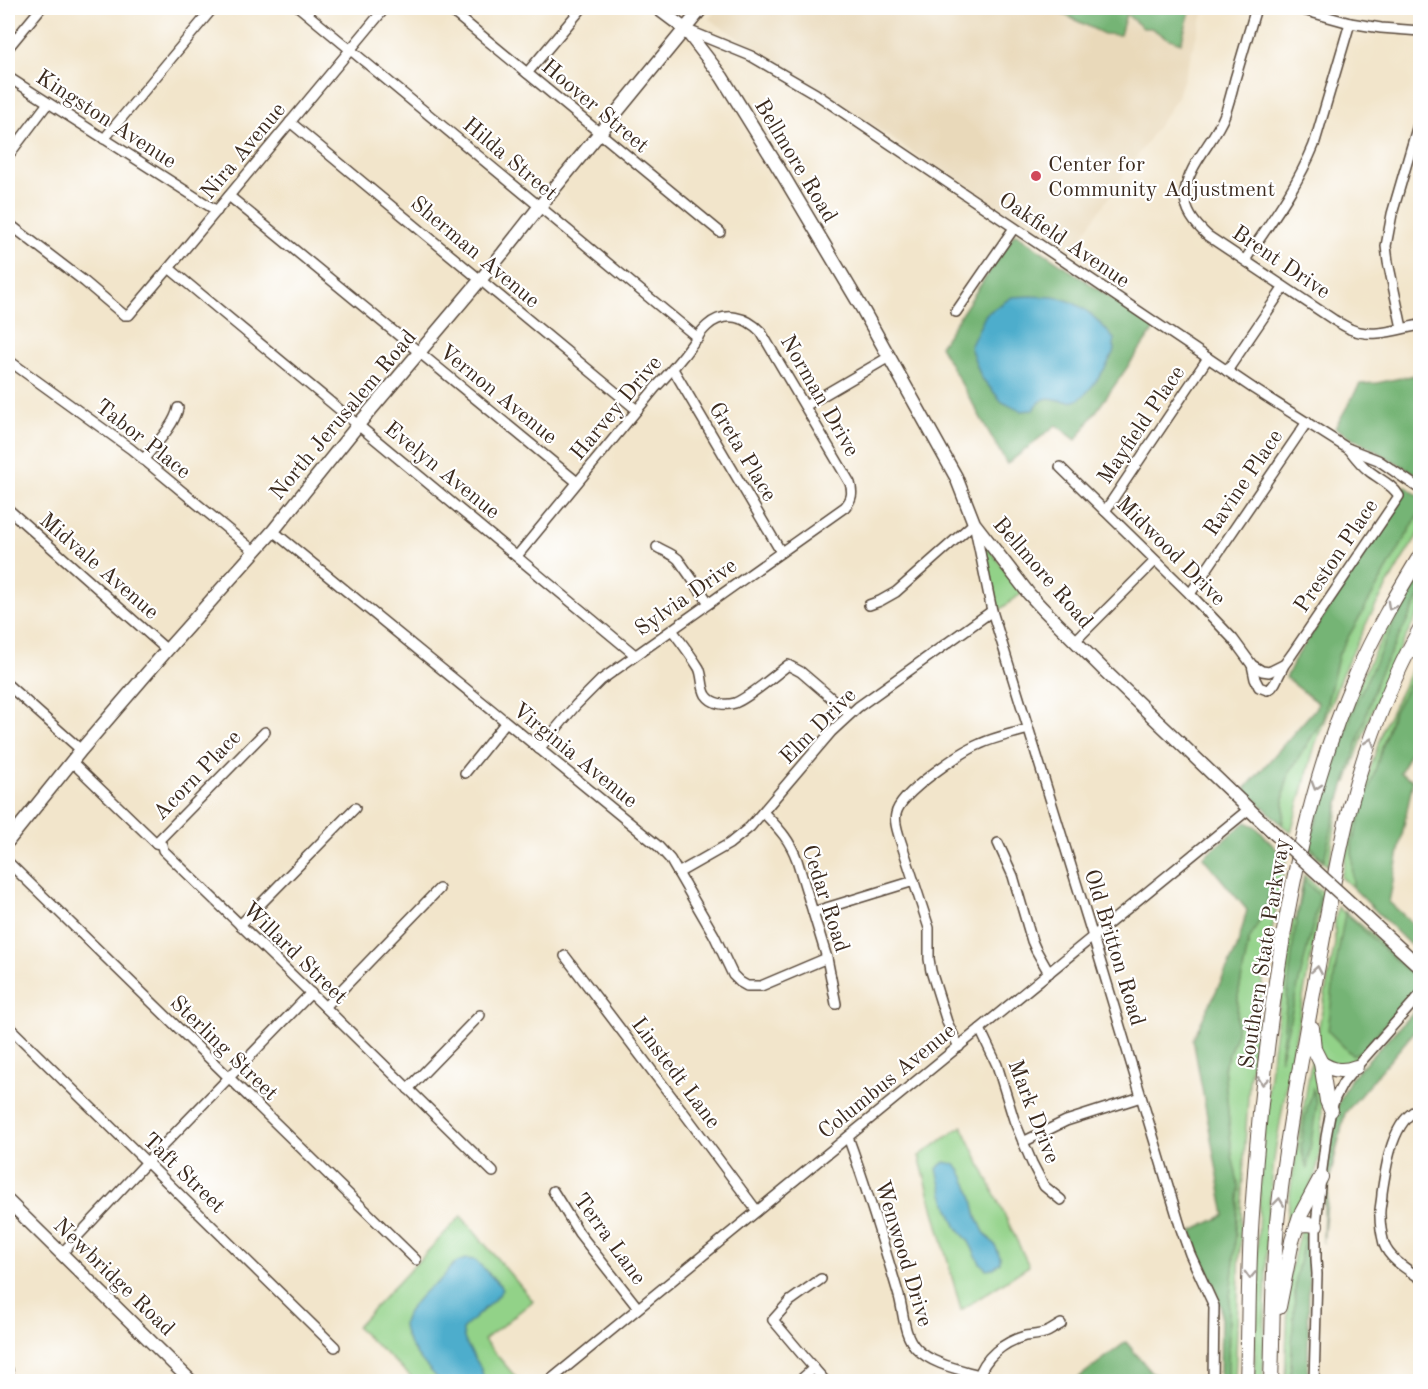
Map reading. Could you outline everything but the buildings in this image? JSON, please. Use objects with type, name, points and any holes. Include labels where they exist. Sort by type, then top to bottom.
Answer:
[{"type":"highway","name":"Southern State Parkway","points":[[1247,1382],[1252,1216],[1260,1105],[1290,898],[1312,799],[1336,724],[1356,674],[1380,625],[1420,556]]},
{"type":"highway","points":[[1271,1382],[1278,1215],[1288,1131],[1334,882],[1349,809],[1373,733],[1408,650],[1420,628]]},
{"type":"highway","points":[[1312,999],[1313,1041],[1321,1063],[1327,1101],[1331,1110]]},
{"type":"highway","points":[[1321,1063],[1328,1068],[1340,1071],[1356,1067]]},
{"type":"highway","points":[[1272,1345],[1287,1260],[1297,1225],[1321,1177]]},
{"type":"highway","points":[[1297,1225],[1316,1225]]},
{"type":"main road","name":"Bellmore Road","points":[[657,8],[685,29],[722,77],[863,310],[956,477],[974,523],[1029,594],[1274,832],[1420,967]]},
{"type":"main road","name":"North Jerusalem Road","points":[[8,841],[81,750],[273,531],[702,8]]},
{"type":"main road","name":"Newbridge Road","points":[[8,1201],[192,1382]]},
{"type":"street","points":[[8,48],[41,8]]},
{"type":"street","points":[[104,139],[213,8]]},
{"type":"street","name":"Hilda Street","points":[[300,8],[698,338]]},
{"type":"street","name":"Nira Avenue","points":[[8,223],[126,316],[129,315],[385,8]]},
{"type":"street","name":"Hoover Street","points":[[448,8],[720,232]]},
{"type":"street","points":[[527,73],[582,8]]},
{"type":"street","name":"Brent Drive","points":[[1256,8],[1224,116],[1186,184],[1185,195],[1189,213],[1196,225],[1208,236],[1351,330],[1380,334],[1420,325]]},
{"type":"street","points":[[1296,8],[1350,23],[1420,31]]},
{"type":"street","points":[[1245,260],[1292,189],[1308,160],[1350,23]]},
{"type":"street","name":"Oakfield Avenue","points":[[685,29],[752,56],[816,94],[1227,371],[1347,448],[1378,460],[1420,489]]},
{"type":"street","name":"Kingston Avenue","points":[[8,77],[217,211]]},
{"type":"street","points":[[8,156],[48,103]]},
{"type":"street","points":[[1402,328],[1386,246],[1392,214],[1420,118]]},
{"type":"street","name":"Sherman Avenue","points":[[290,122],[637,410]]},
{"type":"street","name":"Vernon Avenue","points":[[229,196],[577,482]]},
{"type":"street","points":[[956,312],[1014,228]]},
{"type":"street","name":"Evelyn Avenue","points":[[169,268],[635,655]]},
{"type":"street","points":[[1227,371],[1284,287]]},
{"type":"street","name":"Harvey Drive","points":[[517,556],[706,327],[715,320],[731,317],[749,321],[758,328]]},
{"type":"street","name":"Norman Drive","points":[[758,328],[850,483]]},
{"type":"street","points":[[805,406],[889,357]]},
{"type":"street","name":"Mayfield Place","points":[[1105,511],[1208,358]]},
{"type":"street","name":"Tabor Place","points":[[8,360],[131,449],[254,550]]},
{"type":"street","name":"Greta Place","points":[[673,369],[781,552]]},
{"type":"street","points":[[143,460],[171,424],[178,408]]},
{"type":"street","name":"Ravine Place","points":[[1190,594],[1307,422]]},
{"type":"street","name":"Preston Place","points":[[1284,665],[1399,496],[1388,483],[1363,466],[1347,448]]},
{"type":"street","name":"Midwood Drive","points":[[1060,467],[1233,639],[1252,665],[1259,687],[1267,690],[1272,687],[1284,665]]},
{"type":"street","name":"Sylvia Drive","points":[[540,749],[589,690],[601,680],[845,507],[851,501],[853,490],[850,483]]},
{"type":"street","name":"Midvale Avenue","points":[[8,509],[167,650]]},
{"type":"street","points":[[869,604],[880,602],[896,592],[974,523]]},
{"type":"street","name":"Old Britton Road","points":[[974,523],[992,611],[1028,729],[1185,1241],[1214,1306],[1213,1382]]},
{"type":"street","name":"Virginia Avenue","points":[[273,531],[658,846],[670,859],[714,935],[733,975],[740,982],[747,986],[761,986],[827,958]]},
{"type":"street","points":[[657,546],[678,559],[709,603]]},
{"type":"street","points":[[1075,641],[1155,561]]},
{"type":"street","name":"Elm Drive","points":[[678,873],[729,844],[750,827],[831,732],[858,707],[992,611]]},
{"type":"street","points":[[672,630],[700,670],[705,694],[715,702],[723,705],[744,698],[788,664],[801,672],[850,714]]},
{"type":"street","points":[[1252,665],[1269,672],[1284,665]]},
{"type":"street","points":[[8,685],[81,750]]},
{"type":"street","points":[[465,773],[506,722]]},
{"type":"street","points":[[959,1047],[947,1022],[931,971],[929,928],[896,824],[896,813],[902,802],[926,779],[964,751],[1028,729]]},
{"type":"street","name":"Acorn Place","points":[[156,843],[265,732]]},
{"type":"street","name":"Willard Street","points":[[72,762],[156,843],[162,845],[163,850],[493,1172]]},
{"type":"street","points":[[240,925],[355,808]]},
{"type":"street","name":"Columbus Avenue","points":[[548,1382],[1250,809]]},
{"type":"street","name":"Cedar Road","points":[[763,812],[791,844],[827,958],[836,1005]]},
{"type":"street","points":[[998,843],[1012,876],[1036,950],[1049,973]]},
{"type":"street","name":"Sterling Street","points":[[8,862],[416,1260]]},
{"type":"street","points":[[813,912],[914,881]]},
{"type":"street","points":[[325,1007],[439,889]]},
{"type":"street","name":"Linstedt Lane","points":[[565,956],[757,1211]]},
{"type":"street","points":[[62,1254],[147,1162],[311,993]]},
{"type":"street","points":[[1314,1382],[1316,1225],[1331,1110],[1339,1091],[1356,1067],[1420,995]]},
{"type":"street","points":[[408,1089],[480,1015]]},
{"type":"street","name":"Taft Street","points":[[8,1026],[335,1347]]},
{"type":"street","name":"Mark Drive","points":[[980,1029],[997,1065],[1023,1142],[1044,1186],[1061,1200]]},
{"type":"street","points":[[1023,1142],[1066,1121],[1141,1097]]},
{"type":"street","points":[[1420,1108],[1406,1119],[1395,1136],[1386,1163],[1380,1216],[1384,1245],[1391,1256],[1420,1278]]},
{"type":"street","name":"Wenwood Drive","points":[[848,1137],[900,1299],[904,1326],[910,1340],[922,1354],[978,1378]]},
{"type":"street","name":"Terra Lane","points":[[554,1191],[579,1233],[638,1308]]},
{"type":"street","points":[[821,1279],[790,1301],[773,1320],[826,1382]]},
{"type":"street","points":[[978,1378],[988,1360],[1005,1345],[1027,1336],[1045,1333],[1061,1324]]},
{"type":"street","points":[[798,1382],[814,1368]]},
{"type":"street","points":[[8,1370],[9,1382]]},
{"type":"shaded area","name":"Center for Community Adjustment","points":[[717,8],[1205,8],[1178,97],[1069,255],[709,19]]},
{"type":"green space","points":[[1053,8],[1191,8],[1181,43],[1151,28],[1143,28],[1126,14],[1120,35],[1104,34]]},
{"type":"green space","points":[[1015,233],[1155,328],[1076,440],[1056,425],[1007,464],[940,346]]},
{"type":"green space","points":[[1420,374],[1420,476],[1335,428],[1360,384],[1377,383]]},
{"type":"green space","points":[[1405,486],[1420,497],[1420,512],[1339,653],[1323,719],[1289,773],[1284,792],[1282,825],[1245,789],[1318,703],[1286,678],[1295,659],[1402,498]]},
{"type":"green space","points":[[1420,512],[1420,532],[1370,616],[1342,674],[1315,745],[1291,832],[1282,825],[1284,792],[1289,773],[1323,719],[1339,653]]},
{"type":"green space","points":[[979,535],[1022,593],[998,611]]},
{"type":"green space","points":[[1420,567],[1420,610],[1391,666],[1370,716],[1347,782],[1343,781],[1328,866],[1308,848],[1326,771],[1350,705],[1371,659],[1410,581]]},
{"type":"green space","points":[[1420,577],[1420,596],[1378,677],[1334,818],[1324,860],[1309,845],[1357,700],[1394,623]]},
{"type":"green space","points":[[1420,652],[1420,665],[1393,713],[1352,844],[1353,888],[1341,877],[1355,818],[1384,726]]},
{"type":"green space","points":[[1420,665],[1420,732],[1400,773],[1413,780],[1389,902],[1420,930],[1410,945],[1353,888],[1352,844],[1393,713]]},
{"type":"green space","points":[[1246,822],[1255,826],[1282,855],[1272,873],[1271,891],[1263,914],[1249,940],[1238,996],[1236,1035],[1224,1067],[1232,1156],[1239,1187],[1229,1306],[1228,1381],[1220,1382],[1221,1307],[1211,1277],[1197,1250],[1192,1231],[1225,1215],[1193,1039],[1237,948],[1247,910],[1203,857]]},
{"type":"green space","points":[[1282,855],[1286,859],[1264,971],[1249,1082],[1242,1190],[1235,1382],[1228,1381],[1229,1306],[1239,1187],[1232,1156],[1224,1066],[1236,1035],[1238,996],[1249,940],[1263,914],[1271,891],[1272,873]]},
{"type":"green space","points":[[1304,875],[1323,893],[1275,1152],[1268,1215],[1263,1381],[1254,1382],[1258,1225],[1267,1104],[1293,919],[1296,920]]},
{"type":"green space","points":[[1304,880],[1320,896],[1280,1060],[1294,936]]},
{"type":"green space","points":[[1338,907],[1419,976],[1420,982],[1419,989],[1358,1058],[1342,1065],[1324,1061],[1318,1048],[1318,1031],[1335,944],[1335,921]]},
{"type":"green space","points":[[1345,913],[1417,980],[1414,991],[1361,1051],[1352,1055],[1328,1031]]},
{"type":"green space","points":[[1420,1005],[1420,1025],[1345,1113],[1329,1182],[1323,1243],[1325,1182],[1338,1105],[1351,1078]]},
{"type":"green space","points":[[1313,1051],[1321,1082],[1320,1152],[1316,1173],[1289,1233],[1285,1232]]},
{"type":"green space","points":[[1313,1089],[1317,1103],[1307,1169],[1301,1147],[1305,1117]]},
{"type":"green space","points":[[962,1126],[1029,1266],[961,1310],[919,1156]]},
{"type":"green space","points":[[461,1216],[533,1301],[484,1340],[519,1381],[416,1381],[356,1327]]},
{"type":"green space","points":[[1301,1227],[1310,1228],[1312,1233],[1309,1243],[1305,1236],[1290,1381],[1285,1382],[1289,1278]]},
{"type":"green space","points":[[1305,1235],[1309,1243],[1308,1381],[1290,1381],[1296,1276]]},
{"type":"green space","points":[[1126,1342],[1153,1374],[1179,1381],[1074,1381]]},
{"type":"water","points":[[1031,296],[1068,300],[1083,308],[1114,339],[1114,351],[1102,373],[1080,399],[1068,402],[1048,398],[1033,410],[1021,411],[1002,402],[981,377],[970,347],[986,314],[1012,297]]},
{"type":"water","points":[[945,1162],[954,1164],[961,1171],[972,1195],[977,1217],[1000,1257],[1000,1262],[994,1268],[986,1269],[980,1263],[969,1242],[956,1226],[943,1194],[937,1169]]},
{"type":"water","points":[[466,1259],[475,1260],[502,1289],[499,1295],[463,1329],[466,1342],[481,1368],[484,1382],[440,1381],[412,1347],[403,1324],[406,1315],[427,1290],[437,1283],[452,1266]]},
{"type":"place","name":"Center for Community Adjustment","points":[[1036,176]]}]
